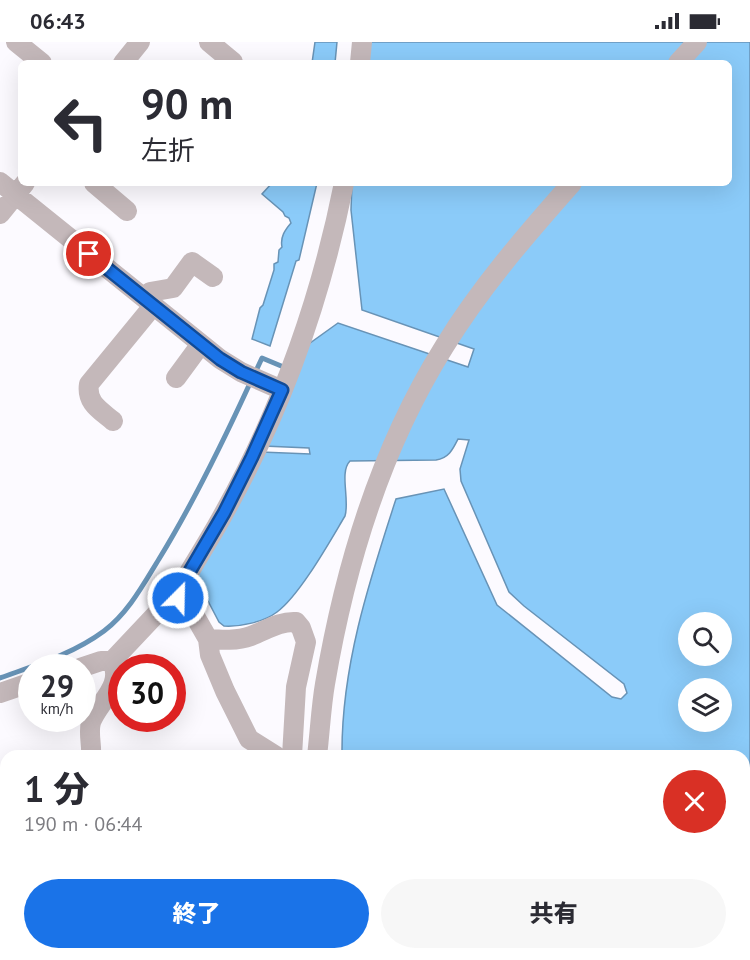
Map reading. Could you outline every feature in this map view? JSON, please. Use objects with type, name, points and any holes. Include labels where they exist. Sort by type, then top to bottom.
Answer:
[{"type":"street","points":[[16,42],[38,60]]},
{"type":"street","points":[[125,60],[139,42]]},
{"type":"street","points":[[209,42],[231,60]]},
{"type":"street","points":[[360,60],[362,42]]},
{"type":"street","points":[[681,60],[697,42]]},
{"type":"street","points":[[0,182],[20,189],[149,302],[201,344],[241,372],[273,386]]},
{"type":"street","points":[[98,186],[127,211]]},
{"type":"street","points":[[178,598],[180,588],[224,513],[252,457],[273,386],[298,353],[314,303],[343,186]]},
{"type":"street","points":[[318,750],[324,686],[341,599],[360,530],[392,447],[443,348],[481,293],[529,232],[569,186]]},
{"type":"street","points":[[0,214],[20,189]]},
{"type":"street","points":[[113,421],[91,402],[87,394],[89,384],[149,302],[150,292],[173,288],[192,262],[213,277]]},
{"type":"street","points":[[176,378],[201,344]]},
{"type":"street","points":[[119,654],[169,601],[178,598],[188,604],[208,639],[210,655],[251,748]]},
{"type":"street","points":[[208,639],[248,637],[284,622],[296,622],[301,628],[306,642],[296,687],[292,750]]},
{"type":"street","points":[[0,693],[18,687]]},
{"type":"street","points":[[95,750],[89,731],[91,722],[108,694]]},
{"type":"water","points":[[315,42],[337,42],[335,60],[312,60]]},
{"type":"water","points":[[370,42],[750,42],[750,750],[342,750],[346,690],[358,625],[396,499],[444,489],[497,605],[612,697],[621,699],[627,693],[624,684],[509,592],[461,481],[460,469],[469,440],[458,439],[447,455],[436,460],[350,461],[345,472],[345,516],[295,593],[272,616],[259,621],[230,626],[224,626],[219,622],[195,576],[261,452],[310,454],[309,448],[264,446],[306,346],[338,323],[468,367],[474,349],[362,310],[351,210],[352,186],[732,186],[732,60],[368,60]]},
{"type":"water","points":[[269,186],[316,186],[299,260],[296,261],[270,346],[252,339],[274,264],[278,262],[282,237],[291,223],[283,212],[262,194]]},
{"type":"waterway","points":[[255,373],[262,358],[286,368]]},
{"type":"waterway","points":[[0,678],[80,646],[113,624],[128,607],[184,516],[251,381]]},
{"type":"route","points":[[89,254],[220,359],[241,372],[282,390],[224,513],[180,588],[178,598]]}]
